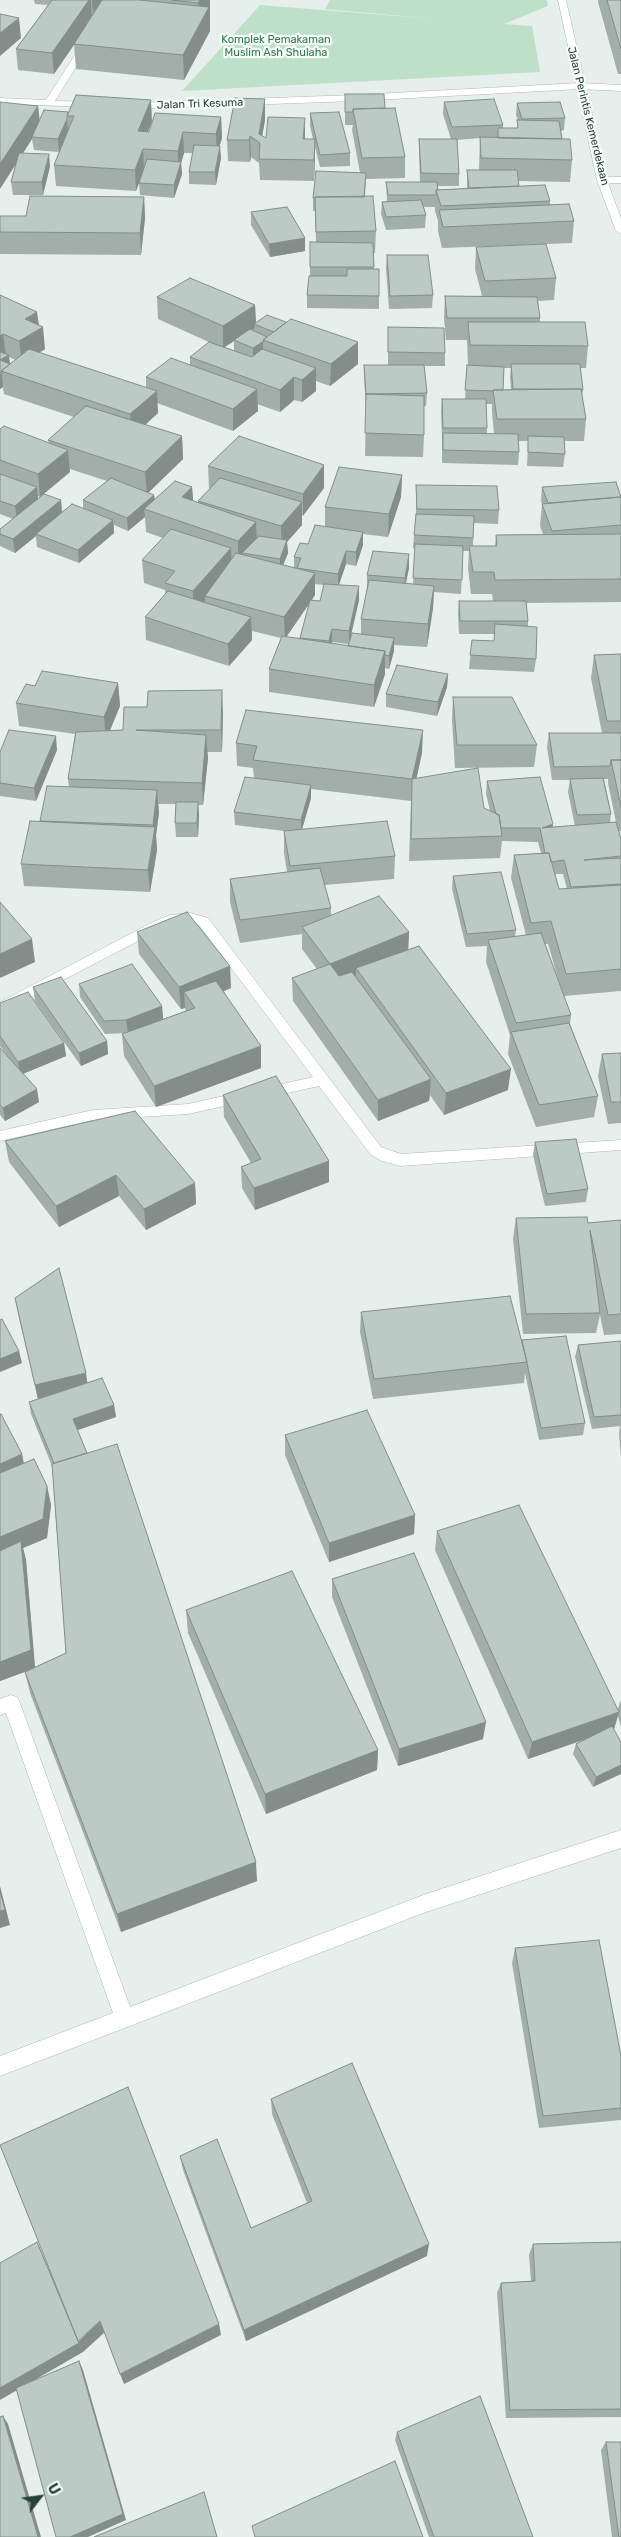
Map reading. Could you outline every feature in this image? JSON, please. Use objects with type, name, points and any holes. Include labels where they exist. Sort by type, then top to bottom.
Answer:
[{"type":"street","name":"Jalan Perintis Kemerdekaan","points":[[562,0],[602,180],[621,231]]},
{"type":"street","points":[[49,103],[89,40]]},
{"type":"street","name":"Jalan Tri Kesuma","points":[[118,106],[355,98],[580,86],[621,88]]},
{"type":"street","points":[[0,101],[98,105]]},
{"type":"street","points":[[602,180],[621,180]]},
{"type":"street","points":[[0,1008],[158,925],[170,920],[190,918],[203,921],[376,1150],[394,1159],[421,1159],[621,1145]]},
{"type":"street","points":[[0,1136],[93,1115],[188,1108],[323,1080]]},
{"type":"street","points":[[0,1707],[11,1703],[126,2020]]},
{"type":"street","points":[[0,2066],[126,2020],[426,1903],[621,1839]]},
{"type":"green space","name":"Komplek Pemakaman Muslim Ash Shulaha","points":[[330,0],[547,0],[548,6],[504,24],[532,26],[540,72],[182,91],[260,5],[435,19],[325,9]]},
{"type":"building","points":[[52,0],[89,0],[52,53],[16,49]]},
{"type":"building","points":[[102,0],[139,0],[209,7],[183,55],[74,44]]},
{"type":"building","points":[[172,0],[200,0],[198,3]]},
{"type":"building","points":[[607,0],[621,0],[621,49]]},
{"type":"building","points":[[0,14],[19,18],[0,33]]},
{"type":"building","points":[[345,94],[384,94],[385,108],[353,109],[353,112],[345,112]]},
{"type":"building","points":[[76,95],[151,100],[138,131],[149,132],[155,113],[221,117],[216,134],[183,132],[178,151],[143,149],[135,170],[54,165],[74,116],[67,116]]},
{"type":"building","points":[[235,98],[265,99],[259,134],[266,138],[268,117],[305,118],[303,139],[315,139],[314,160],[259,159],[260,143],[250,136],[249,140],[227,140]]},
{"type":"building","points":[[494,99],[503,125],[452,127],[444,102]]},
{"type":"building","points":[[0,102],[38,106],[0,164]]},
{"type":"building","points":[[560,102],[565,118],[522,119],[517,103]]},
{"type":"building","points":[[395,108],[405,157],[362,158],[353,109]]},
{"type":"building","points":[[44,110],[68,112],[58,139],[32,137]]},
{"type":"building","points":[[339,112],[350,153],[320,155],[310,113]]},
{"type":"building","points":[[517,120],[559,121],[562,139],[498,138],[498,128],[518,128]]},
{"type":"building","points":[[480,137],[570,139],[572,160],[481,158]]},
{"type":"building","points":[[419,139],[457,139],[459,174],[421,173]]},
{"type":"building","points":[[194,145],[220,146],[215,172],[189,172]]},
{"type":"building","points":[[19,153],[49,154],[42,182],[11,182]]},
{"type":"building","points":[[147,159],[181,162],[174,185],[139,183]]},
{"type":"building","points":[[467,170],[517,170],[519,186],[469,188]]},
{"type":"building","points":[[316,171],[366,173],[364,197],[313,198]]},
{"type":"building","points":[[386,182],[437,182],[438,190],[436,190],[436,195],[388,195]]},
{"type":"building","points":[[545,185],[550,201],[441,206],[436,190]]},
{"type":"building","points":[[30,196],[144,197],[140,233],[0,232],[0,216],[26,216]]},
{"type":"building","points":[[373,196],[376,231],[316,232],[315,197]]},
{"type":"building","points":[[421,200],[426,215],[386,217],[382,202]]},
{"type":"building","points":[[569,204],[574,221],[443,227],[439,210]]},
{"type":"building","points":[[287,207],[305,238],[269,244],[251,212]]},
{"type":"building","points":[[310,242],[373,243],[374,267],[310,267]]},
{"type":"building","points":[[546,244],[556,278],[485,281],[476,247]]},
{"type":"building","points":[[387,255],[428,255],[433,295],[390,296]]},
{"type":"building","points":[[347,269],[379,269],[379,296],[307,295],[309,276],[347,276]]},
{"type":"building","points":[[190,278],[255,305],[223,326],[157,297]]},
{"type":"building","points":[[0,295],[37,312],[25,319],[43,327],[19,341],[3,334],[0,336]]},
{"type":"building","points":[[445,296],[537,297],[540,318],[447,318]]},
{"type":"building","points":[[267,315],[286,322],[274,332],[254,324]]},
{"type":"building","points":[[291,319],[358,342],[331,364],[263,340]]},
{"type":"building","points":[[468,322],[585,322],[588,346],[470,345]]},
{"type":"building","points":[[388,327],[444,328],[445,353],[388,352]]},
{"type":"building","points":[[250,329],[267,337],[253,348],[234,340]]},
{"type":"building","points":[[209,342],[252,357],[262,349],[316,368],[302,380],[294,377],[280,390],[190,357]]},
{"type":"building","points":[[29,349],[157,391],[130,414],[1,371]]},
{"type":"building","points":[[0,352],[9,355],[0,360]]},
{"type":"building","points":[[171,358],[257,389],[233,409],[146,377]]},
{"type":"building","points":[[0,360],[10,364],[1,371],[2,374],[0,375]]},
{"type":"building","points":[[511,364],[580,364],[583,390],[513,389]]},
{"type":"building","points":[[364,365],[424,365],[427,393],[366,394]]},
{"type":"building","points":[[467,365],[504,367],[503,390],[465,390]]},
{"type":"building","points":[[581,389],[586,419],[497,419],[493,390]]},
{"type":"building","points":[[366,394],[424,396],[424,435],[365,433]]},
{"type":"building","points":[[442,399],[486,399],[487,428],[443,428]]},
{"type":"building","points":[[86,406],[182,436],[145,472],[48,440]]},
{"type":"building","points":[[4,426],[68,450],[38,474],[0,460],[0,429]]},
{"type":"building","points":[[443,433],[518,434],[519,452],[443,450]]},
{"type":"building","points":[[239,436],[324,465],[303,494],[208,466]]},
{"type":"building","points":[[528,436],[564,437],[565,454],[528,452]]},
{"type":"building","points":[[339,467],[402,475],[389,514],[325,507]]},
{"type":"building","points":[[0,474],[37,487],[15,506],[0,501]]},
{"type":"building","points":[[111,478],[154,495],[127,518],[83,500]]},
{"type":"building","points":[[220,478],[302,502],[281,526],[198,501]]},
{"type":"building","points":[[175,481],[192,487],[182,497],[256,522],[238,541],[144,509]]},
{"type":"building","points":[[616,482],[621,497],[548,503],[542,487]]},
{"type":"building","points":[[416,485],[497,486],[499,510],[417,509]]},
{"type":"building","points":[[44,494],[61,500],[13,539],[0,534],[0,529]]},
{"type":"building","points":[[621,497],[621,525],[552,531],[542,504]]},
{"type":"building","points":[[72,504],[113,520],[78,550],[36,534]]},
{"type":"building","points":[[416,514],[474,516],[473,538],[414,535]]},
{"type":"building","points":[[315,525],[363,532],[356,552],[346,551],[338,574],[297,568],[301,558],[294,557],[300,543],[308,544]]},
{"type":"building","points":[[171,529],[231,548],[193,591],[165,583],[175,571],[142,560]]},
{"type":"building","points":[[621,534],[621,579],[495,580],[494,572],[473,572],[469,546],[497,546],[496,535]]},
{"type":"building","points":[[259,536],[287,540],[280,559],[242,553]]},
{"type":"building","points":[[415,544],[463,546],[462,580],[413,578]]},
{"type":"building","points":[[373,551],[409,554],[405,578],[367,575]]},
{"type":"building","points":[[236,553],[315,573],[284,617],[205,596]]},
{"type":"building","points":[[369,580],[434,586],[428,624],[361,619]]},
{"type":"building","points":[[324,584],[359,586],[349,631],[332,629],[329,641],[300,638],[310,600],[320,601]]},
{"type":"building","points":[[168,591],[251,617],[228,644],[145,617]]},
{"type":"building","points":[[459,601],[526,601],[528,621],[460,621]]},
{"type":"building","points":[[495,624],[537,627],[536,659],[470,655],[472,640],[494,641]]},
{"type":"building","points":[[352,633],[394,638],[389,656],[385,655],[385,651],[348,646]]},
{"type":"building","points":[[282,636],[385,651],[374,685],[269,669]]},
{"type":"building","points":[[621,654],[621,721],[607,721],[594,655]]},
{"type":"building","points":[[397,665],[448,674],[438,702],[386,694]]},
{"type":"building","points":[[42,671],[118,683],[104,717],[16,703],[26,684],[35,686]]},
{"type":"building","points":[[222,690],[221,730],[136,730],[206,735],[202,783],[68,779],[76,732],[123,730],[124,707],[147,707],[148,691]]},
{"type":"building","points":[[453,697],[512,697],[537,745],[457,745]]},
{"type":"building","points":[[246,710],[423,730],[412,779],[253,760],[257,746],[236,743]]},
{"type":"building","points":[[9,730],[56,736],[34,788],[0,783],[0,752]]},
{"type":"building","points":[[549,733],[621,733],[621,760],[611,760],[610,766],[554,767]]},
{"type":"building","points":[[611,760],[621,760],[621,807]]},
{"type":"building","points":[[478,768],[484,808],[499,815],[502,836],[411,839],[412,779]]},
{"type":"building","points":[[245,777],[311,785],[301,820],[234,812]]},
{"type":"building","points":[[540,777],[553,824],[542,828],[616,822],[621,839],[621,856],[584,860],[621,858],[621,884],[571,887],[564,860],[551,862],[549,853],[545,853],[540,828],[501,828],[499,815],[496,814],[487,781]]},
{"type":"building","points":[[603,778],[611,814],[577,815],[570,779]]},
{"type":"building","points":[[47,786],[157,790],[153,825],[40,821]]},
{"type":"building","points":[[176,802],[198,802],[197,823],[175,823]]},
{"type":"building","points":[[30,821],[155,827],[148,870],[21,864]]},
{"type":"building","points":[[387,821],[395,856],[290,866],[284,831]]},
{"type":"building","points":[[549,853],[559,889],[621,885],[621,969],[566,974],[551,921],[531,923],[514,855]]},
{"type":"building","points":[[320,868],[331,908],[240,920],[230,879]]},
{"type":"building","points":[[501,872],[516,930],[467,934],[453,876]]},
{"type":"building","points":[[379,896],[409,932],[330,964],[302,927]]},
{"type":"building","points":[[0,902],[32,939],[0,954]]},
{"type":"building","points":[[187,912],[230,966],[179,987],[137,932]]},
{"type":"building","points":[[541,933],[571,1015],[516,1023],[488,940]]},
{"type":"building","points":[[419,946],[511,1069],[446,1093],[356,968]]},
{"type":"building","points":[[132,964],[162,1006],[126,1020],[104,1021],[79,984]]},
{"type":"building","points":[[330,964],[339,976],[352,972],[431,1079],[378,1100],[292,978]]},
{"type":"building","points":[[61,977],[107,1041],[79,1053],[33,987]]},
{"type":"building","points":[[216,981],[261,1046],[154,1086],[122,1034],[195,1008],[184,992]]},
{"type":"building","points":[[28,992],[64,1043],[18,1062],[0,1036],[0,1003]]},
{"type":"building","points":[[569,1023],[598,1096],[539,1105],[511,1032]]},
{"type":"building","points":[[0,1048],[37,1089],[3,1108],[0,1105]]},
{"type":"building","points":[[621,1053],[621,1102],[611,1102],[602,1054]]},
{"type":"building","points":[[276,1076],[329,1161],[254,1188],[241,1167],[261,1159],[223,1095]]},
{"type":"building","points":[[135,1111],[195,1183],[144,1209],[116,1175],[56,1206],[5,1141]]},
{"type":"building","points":[[576,1139],[588,1189],[547,1194],[535,1142]]},
{"type":"building","points":[[587,1217],[588,1223],[621,1220],[621,1314],[608,1315],[590,1230],[600,1313],[526,1314],[516,1218]]},
{"type":"building","points":[[59,1268],[86,1373],[35,1385],[15,1298]]},
{"type":"building","points":[[510,1296],[527,1362],[374,1379],[361,1312]]},
{"type":"building","points":[[2,1319],[19,1351],[0,1359],[0,1320]]},
{"type":"building","points":[[566,1336],[585,1423],[541,1428],[522,1340]]},
{"type":"building","points":[[621,1341],[621,1415],[594,1417],[578,1345]]},
{"type":"building","points":[[102,1378],[114,1405],[73,1419],[87,1453],[54,1463],[29,1402]]},
{"type":"building","points":[[367,1410],[415,1515],[329,1543],[285,1435]]},
{"type":"building","points":[[0,1415],[22,1454],[0,1464]]},
{"type":"building","points":[[117,1444],[256,1862],[117,1914],[25,1672],[66,1653],[52,1464]]},
{"type":"building","points":[[34,1459],[47,1486],[43,1519],[0,1537],[0,1473]]},
{"type":"building","points":[[519,1505],[619,1712],[532,1742],[437,1531]]},
{"type":"building","points":[[21,1541],[31,1650],[0,1662],[0,1551]]},
{"type":"building","points":[[414,1553],[486,1722],[399,1749],[332,1579]]},
{"type":"building","points":[[292,1571],[378,1750],[265,1794],[186,1610]]},
{"type":"building","points":[[612,1726],[621,1742],[621,1765],[596,1777],[576,1744]]},
{"type":"building","points":[[0,1891],[5,1910],[0,1911]]},
{"type":"building","points":[[599,1940],[621,2056],[621,2108],[543,2116],[515,1948]]},
{"type":"building","points":[[352,2063],[429,2244],[244,2330],[180,2156],[217,2139],[251,2228],[312,2201],[271,2099]]},
{"type":"building","points":[[128,2087],[219,2324],[120,2374],[100,2321],[78,2341],[0,2145]]},
{"type":"building","points":[[37,2242],[79,2343],[0,2388],[0,2263]]},
{"type":"building","points":[[621,2242],[621,2409],[510,2410],[501,2283],[535,2281],[533,2244]]},
{"type":"building","points":[[79,2361],[123,2514],[70,2537],[56,2537],[16,2388]]},
{"type":"building","points":[[480,2396],[533,2537],[434,2537],[397,2432]]},
{"type":"building","points":[[3,2416],[38,2537],[0,2537],[0,2417]]},
{"type":"building","points":[[606,2442],[621,2442],[621,2537],[619,2537]]},
{"type":"building","points":[[395,2461],[423,2537],[255,2537],[252,2526]]},
{"type":"building","points":[[204,2492],[217,2537],[94,2537]]}]
